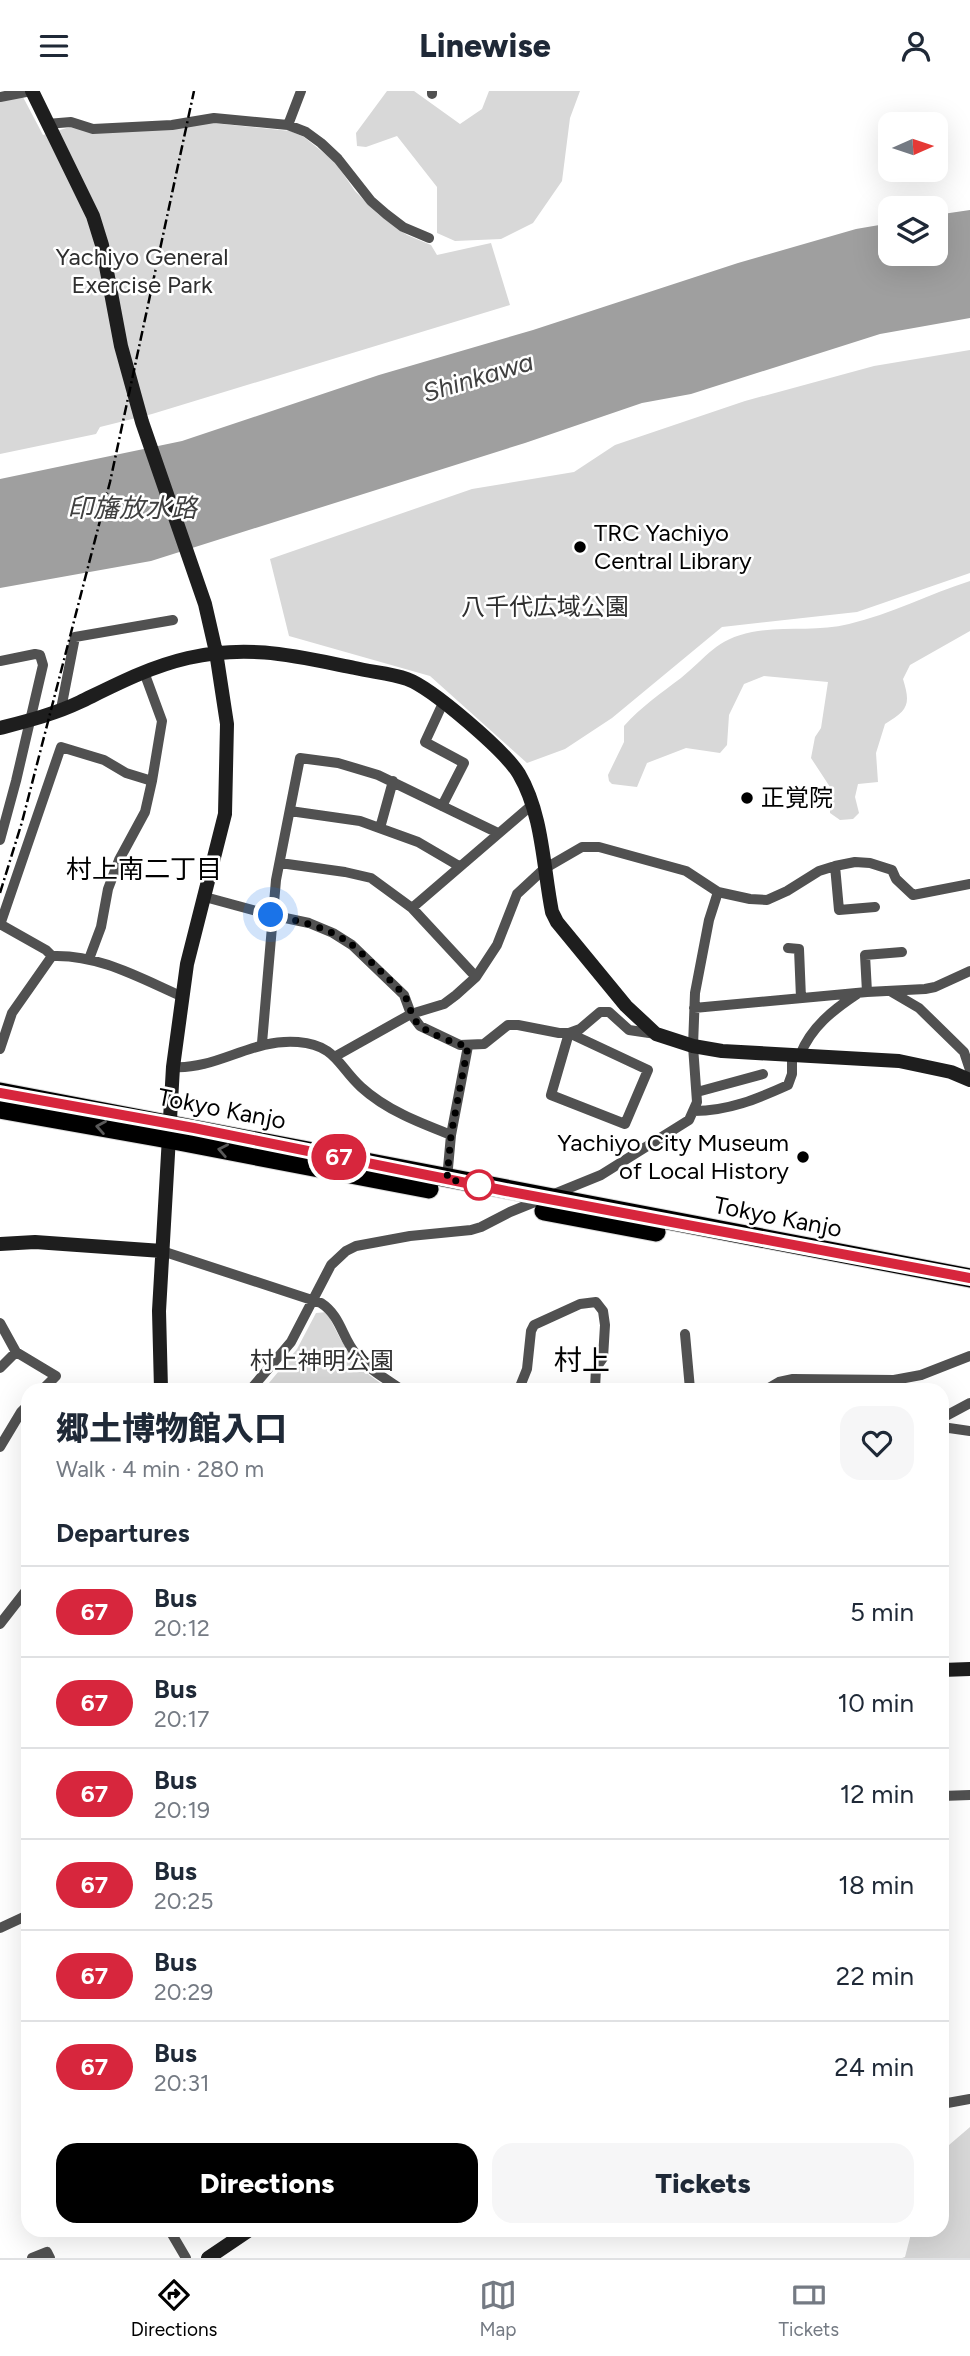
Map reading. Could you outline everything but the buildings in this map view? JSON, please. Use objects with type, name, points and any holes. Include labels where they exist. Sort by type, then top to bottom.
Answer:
[{"type":"highway","name":"Tokyo Kanjo","points":[[0,1093],[524,1207],[970,1290]]},
{"type":"highway","name":"Tokyo Kanjo","points":[[0,1109],[168,1131],[447,1179],[970,1278]]},
{"type":"street","points":[[0,97],[31,91],[93,216],[102,245],[121,346],[142,422],[194,569],[216,652],[227,724],[225,814],[187,964],[173,1067],[159,1311],[161,1383]]},
{"type":"street","points":[[288,125],[302,91]]},
{"type":"street","points":[[47,124],[71,122],[93,129],[172,125],[214,118],[288,125],[306,132],[321,143],[338,159],[370,201],[386,214],[403,226],[429,238]]},
{"type":"street","points":[[61,709],[75,637],[173,620]]},
{"type":"street","points":[[0,728],[61,709],[144,672],[216,652],[240,650],[281,653],[407,679],[443,703],[489,741],[518,772],[533,804],[556,922],[626,1006],[656,1034]]},
{"type":"street","points":[[0,661],[35,654],[40,655],[43,665],[0,840]]},
{"type":"street","points":[[89,959],[102,927],[108,889],[119,860],[145,812],[152,781],[162,722],[144,672]]},
{"type":"street","points":[[442,806],[464,763],[425,742],[443,703]]},
{"type":"street","points":[[152,781],[126,773],[104,760],[61,747],[0,924],[52,956],[66,955],[116,967],[181,996]]},
{"type":"street","points":[[262,1044],[271,915],[300,758],[338,764],[393,781],[498,833]]},
{"type":"street","points":[[380,828],[393,781]]},
{"type":"street","points":[[412,908],[533,804]]},
{"type":"street","points":[[290,811],[360,821],[418,842],[459,866]]},
{"type":"street","points":[[336,1056],[411,1014],[444,1004],[476,977],[497,945],[517,894],[544,869],[582,847],[599,847],[686,871],[718,891],[750,899],[767,900],[819,871],[855,862],[892,870],[896,879],[913,895],[970,884]]},
{"type":"street","points":[[280,863],[345,872],[370,879],[412,908],[476,977]]},
{"type":"street","points":[[835,866],[839,910],[875,907]]},
{"type":"street","points":[[256,1383],[291,1342],[331,1265],[339,1256],[356,1247],[410,1236],[471,1230],[601,1175],[689,1120],[694,1111],[697,1092],[693,1046],[695,993],[709,920],[718,891]]},
{"type":"street","points":[[205,897],[309,923],[332,933],[352,945],[404,995],[411,1014],[420,1026],[460,1045],[485,1044],[508,1025],[569,1033],[580,1029],[600,1011],[609,1012],[629,1030],[656,1034],[693,1046],[722,1051],[899,1061],[951,1072],[970,1080]]},
{"type":"street","points":[[788,948],[799,949],[802,999]]},
{"type":"street","points":[[863,993],[864,955],[902,952]]},
{"type":"street","points":[[0,1049],[12,1013],[52,956]]},
{"type":"street","points":[[694,1008],[935,987],[970,971]]},
{"type":"street","points":[[890,992],[919,1008],[964,1052],[970,1070]]},
{"type":"street","points":[[694,1111],[733,1108],[788,1085],[796,1055],[812,1033],[826,1017],[863,993]]},
{"type":"street","points":[[569,1033],[648,1070],[625,1124],[551,1095],[569,1033]]},
{"type":"street","points":[[173,1067],[214,1061],[277,1041],[302,1042],[327,1050],[336,1056],[361,1087],[381,1102],[422,1124],[451,1135]]},
{"type":"street","points":[[447,1179],[451,1135],[468,1046]]},
{"type":"street","points":[[697,1092],[763,1074]]},
{"type":"street","points":[[0,1244],[35,1242],[162,1251],[314,1300],[334,1314],[355,1353],[392,1383]]},
{"type":"street","points":[[523,1383],[534,1325],[580,1304],[596,1302],[603,1311],[606,1325],[603,1358],[596,1368],[595,1383]]},
{"type":"street","points":[[0,1323],[16,1352],[56,1376],[49,1383]]},
{"type":"street","points":[[685,1334],[689,1383]]},
{"type":"street","points":[[0,1368],[16,1352]]},
{"type":"street","points":[[777,1383],[793,1379],[894,1380],[921,1375],[970,1356]]},
{"type":"street","points":[[949,1414],[970,1403]]},
{"type":"street","points":[[0,1447],[21,1412]]},
{"type":"street","points":[[949,1428],[970,1431]]},
{"type":"street","points":[[0,1625],[21,1597]]},
{"type":"street","points":[[949,1670],[970,1669]]},
{"type":"street","points":[[949,1796],[970,1795]]},
{"type":"street","points":[[0,1928],[21,1918]]},
{"type":"street","points":[[949,2103],[970,2099]]},
{"type":"street","points":[[174,2237],[186,2258]]},
{"type":"street","points":[[208,2258],[239,2237]]},
{"type":"street","points":[[32,2258],[47,2252],[50,2258]]},
{"type":"green space","points":[[387,91],[414,91],[460,124],[482,109],[489,91],[580,91],[570,118],[562,181],[533,223],[501,239],[455,241],[437,233],[437,187],[397,136],[366,147],[357,146],[356,133]]},
{"type":"green space","name":"Yachiyo General Exercise Park","points":[[23,97],[43,135],[70,127],[213,123],[290,131],[304,137],[335,162],[355,191],[378,214],[407,235],[431,245],[437,255],[491,243],[510,305],[152,414],[100,427],[96,434],[0,454],[0,101]]},
{"type":"green space","name":"八千代広域公園","points":[[970,350],[970,573],[857,612],[722,627],[612,718],[565,749],[527,763],[430,676],[289,636],[270,559],[472,489],[574,472],[615,445],[745,401],[874,366]]},
{"type":"green space","points":[[970,581],[970,631],[910,665],[903,679],[907,695],[906,706],[899,715],[885,724],[876,753],[878,782],[858,784],[855,797],[859,813],[853,819],[840,820],[830,813],[830,787],[811,758],[815,737],[821,728],[828,682],[764,676],[744,684],[729,715],[727,745],[720,753],[686,748],[647,763],[637,787],[612,784],[609,781],[608,775],[624,742],[624,726],[644,706],[729,639],[764,630],[825,628],[849,624]]},
{"type":"green space","name":"村上神明公園","points":[[327,1312],[352,1357],[369,1375],[382,1383],[269,1383],[297,1349],[316,1313]]},
{"type":"green space","points":[[970,2127],[970,2258],[902,2258],[905,2257],[910,2237],[949,2237],[949,2145]]},
{"type":"water","name":"印旛放水路","points":[[970,210],[970,318],[880,334],[691,394],[642,403],[525,443],[151,561],[0,588],[0,479],[182,441],[379,375],[856,229],[878,225],[878,266],[948,266],[948,213]]},
{"type":"railway","points":[[0,893],[22,822],[110,482],[194,91]]},
{"type":"bus line","name":"67","points":[[0,1093],[970,1278]]},
{"type":"place","name":"TRC Yachiyo Central Library","points":[[580,547]]},
{"type":"place","name":"正覚院","points":[[747,798]]},
{"type":"place","name":"Yachiyo City Museum of Local History","points":[[803,1157]]},
{"type":"district","name":"村上南二丁目","points":[[144,869]]},
{"type":"district","name":"村上","points":[[582,1360]]},
{"type":"route","points":[[271,915],[309,923],[352,945],[404,995],[411,1014],[420,1026],[460,1045],[468,1046],[451,1135],[447,1179],[479,1185]]},
{"type":"water label","name":"Shinkawa","points":[[478,377]]}]
